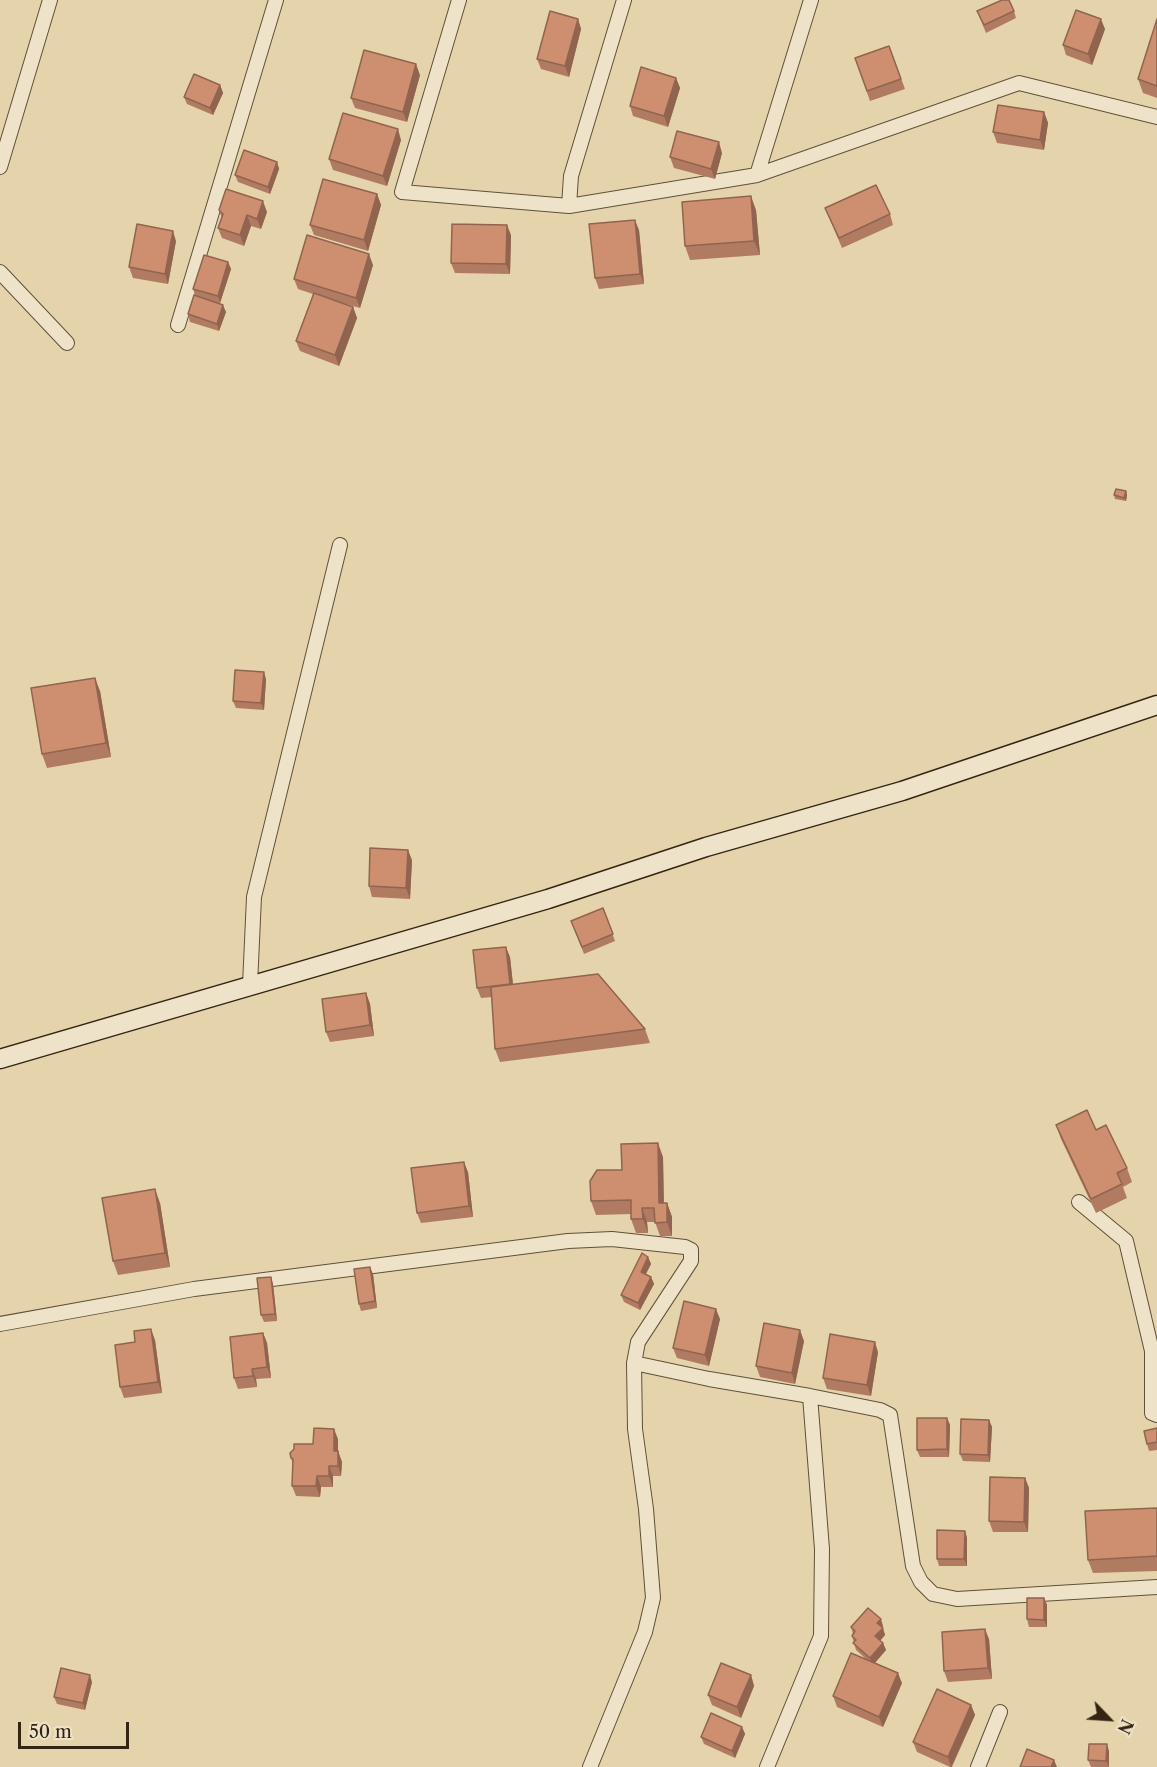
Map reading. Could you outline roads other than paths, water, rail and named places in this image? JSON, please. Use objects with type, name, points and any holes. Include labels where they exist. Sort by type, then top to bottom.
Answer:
[{"type":"street","points":[[0,167],[50,0]]},
{"type":"street","points":[[178,325],[276,0]]},
{"type":"street","points":[[459,0],[402,192],[568,206],[757,175],[1019,83],[1157,117]]},
{"type":"street","points":[[568,206],[571,176],[624,0]]},
{"type":"street","points":[[757,175],[811,0]]},
{"type":"street","points":[[0,272],[67,343]]},
{"type":"street","points":[[250,986],[254,897],[340,545]]},
{"type":"street","points":[[0,1059],[548,899],[706,847],[902,791],[1157,705]]},
{"type":"street","points":[[1079,1202],[1126,1241],[1152,1351],[1152,1413],[1157,1415]]},
{"type":"street","points":[[0,1324],[194,1289],[568,1242],[612,1239],[685,1247],[691,1250],[691,1261],[638,1342],[634,1363],[635,1429],[646,1509],[653,1598],[645,1632],[590,1767]]},
{"type":"street","points":[[634,1363],[880,1410],[890,1415],[913,1566],[921,1582],[933,1594],[957,1599],[1157,1587]]},
{"type":"street","points":[[767,1767],[820,1636],[822,1549],[810,1396]]},
{"type":"street","points":[[978,1767],[1000,1712]]}]
